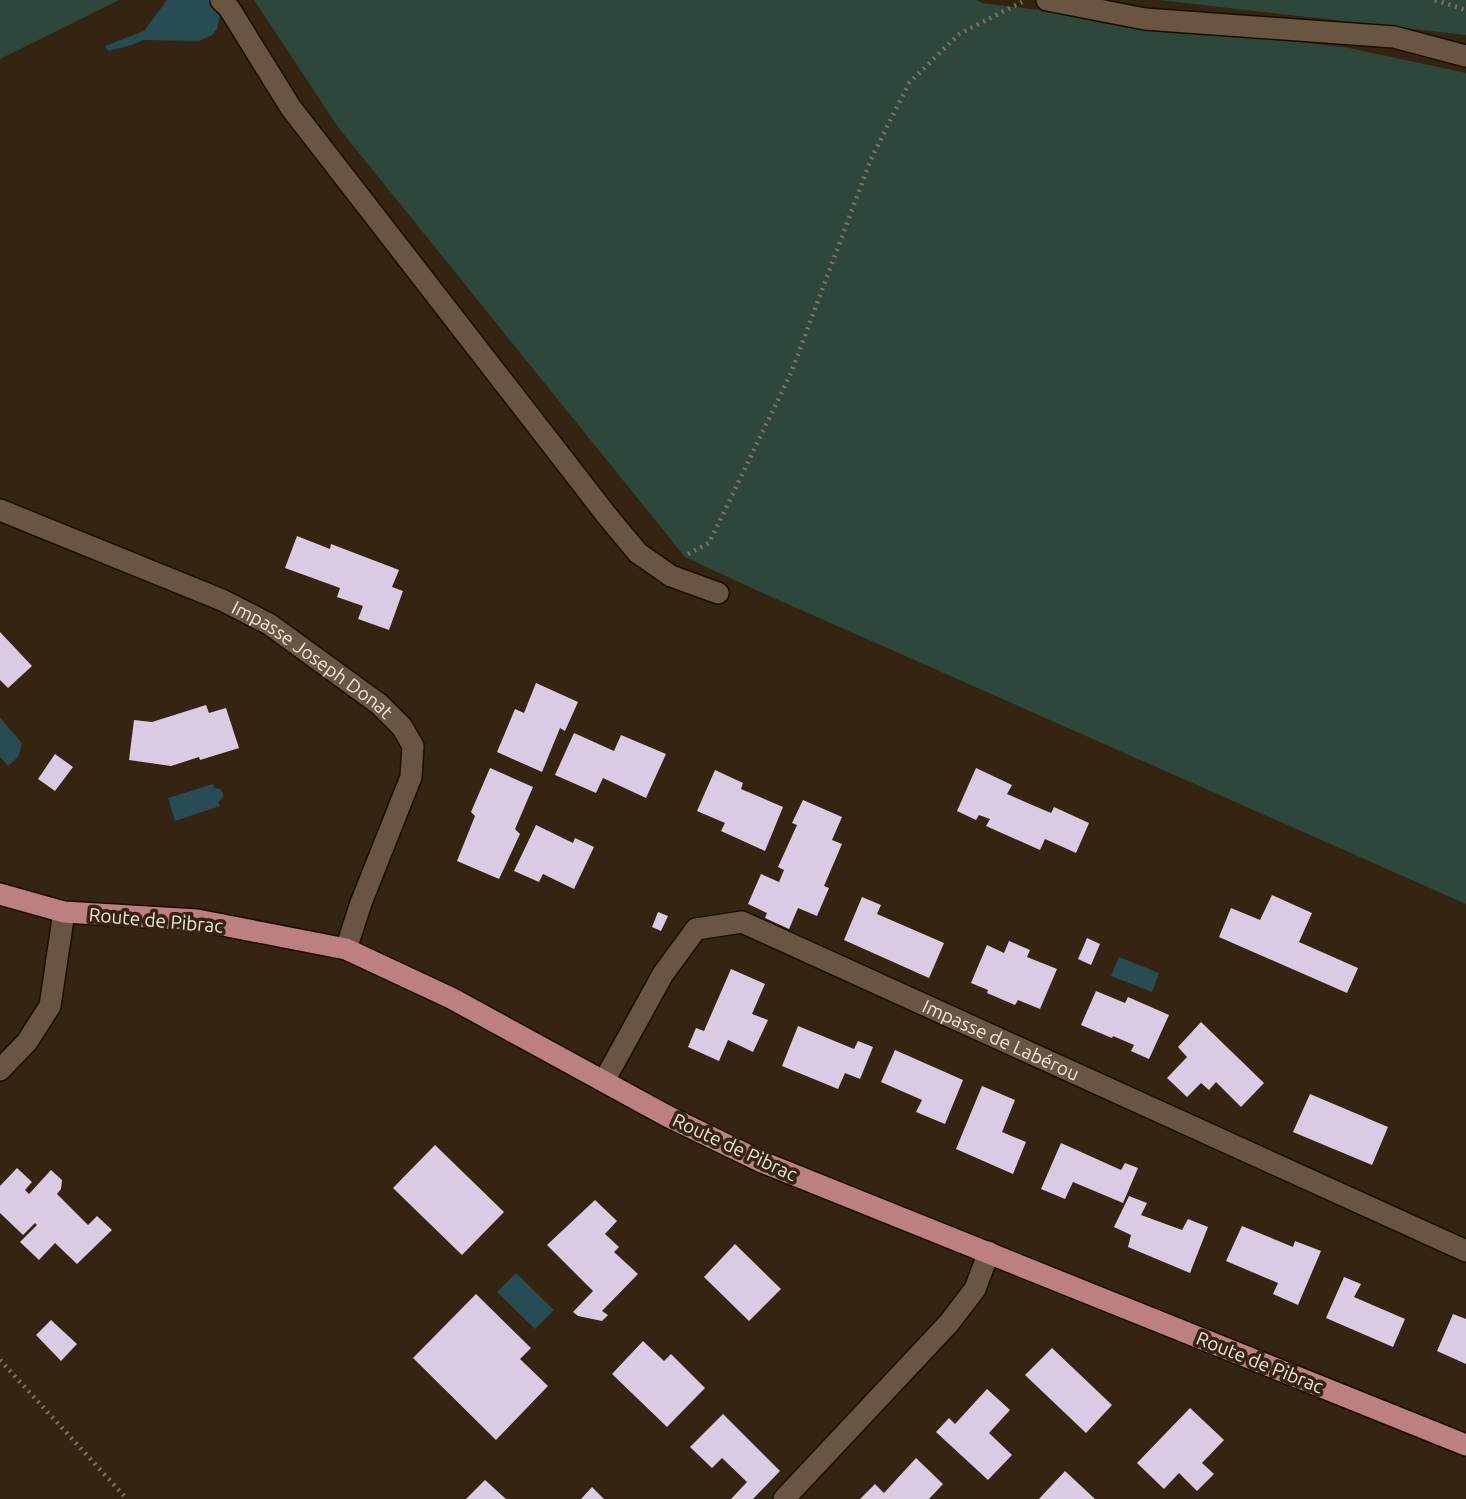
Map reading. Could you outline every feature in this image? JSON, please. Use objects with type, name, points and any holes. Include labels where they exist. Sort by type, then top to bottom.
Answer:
[{"type":"main road","name":"Route de Pibrac","points":[[0,894],[64,912],[197,920],[346,949],[451,998],[667,1116],[762,1162],[1466,1445]]},
{"type":"street","points":[[221,0],[229,8],[291,108],[607,517],[638,553],[671,576],[718,593]]},
{"type":"street","points":[[1047,0],[1145,19],[1394,37],[1466,55]]},
{"type":"street","name":"Impasse Joseph Donat","points":[[0,510],[222,600],[269,624],[379,704],[402,727],[413,746],[411,777],[361,903],[346,949]]},
{"type":"street","points":[[0,1070],[27,1042],[50,1006],[64,912]]},
{"type":"street","name":"Impasse de Labérou","points":[[604,1081],[663,974],[696,929],[742,922],[1466,1251]]},
{"type":"street","points":[[784,1499],[949,1323],[975,1289],[989,1252]]},
{"type":"path","points":[[685,556],[709,543],[791,373],[871,159],[909,83],[960,34],[1026,0]]},
{"type":"path","points":[[1435,0],[1466,10]]},
{"type":"path","points":[[0,1360],[127,1499]]},
{"type":"green space","points":[[0,0],[119,0],[0,59]]},
{"type":"green space","points":[[254,0],[976,0],[982,3],[1349,48],[1466,73],[1466,904],[685,557],[338,127]]},
{"type":"green space","points":[[1159,0],[1466,0],[1466,35]]},
{"type":"water","points":[[167,0],[218,0],[222,7],[217,29],[211,36],[199,41],[143,40],[108,51],[105,46],[144,31]]},
{"type":"water","points":[[0,718],[22,743],[18,757],[8,766],[0,757]]},
{"type":"water","points":[[213,784],[214,788],[223,793],[218,802],[220,806],[175,821],[168,798]]},
{"type":"water","points":[[1119,957],[1159,973],[1152,992],[1111,976]]},
{"type":"water","points":[[516,1273],[554,1310],[535,1329],[497,1292]]},
{"type":"building","points":[[297,536],[330,549],[331,544],[399,570],[392,587],[403,591],[389,630],[358,619],[363,606],[337,597],[340,588],[285,568]]},
{"type":"building","points":[[0,632],[32,666],[8,688],[0,680]]},
{"type":"building","points":[[536,683],[578,702],[565,731],[560,728],[542,772],[497,752],[515,709],[524,713]]},
{"type":"building","points":[[206,705],[209,713],[226,708],[239,748],[171,766],[129,760],[134,720],[152,722]]},
{"type":"building","points":[[574,733],[614,751],[621,735],[666,754],[646,798],[603,778],[596,793],[555,775]]},
{"type":"building","points":[[55,754],[73,767],[55,791],[38,779]]},
{"type":"building","points":[[490,768],[533,787],[515,829],[520,834],[499,879],[457,861],[475,816],[471,812]]},
{"type":"building","points":[[976,768],[1012,785],[1007,794],[1051,813],[1054,807],[1089,823],[1076,853],[1045,839],[1040,850],[986,826],[990,819],[979,815],[976,820],[957,811]]},
{"type":"building","points":[[715,770],[743,783],[741,789],[783,807],[765,851],[721,831],[725,823],[697,811]]},
{"type":"building","points":[[803,800],[842,817],[832,840],[842,844],[824,886],[829,888],[817,916],[798,908],[789,929],[765,918],[767,913],[748,904],[761,874],[779,882],[784,870],[778,867],[797,825],[792,823]]},
{"type":"building","points":[[536,825],[573,843],[575,838],[594,847],[574,889],[543,874],[539,882],[514,871]]},
{"type":"building","points":[[1272,895],[1312,913],[1299,942],[1358,968],[1347,993],[1219,937],[1231,908],[1260,920]]},
{"type":"building","points":[[862,897],[881,905],[877,914],[944,943],[929,978],[844,940]]},
{"type":"building","points":[[658,912],[668,916],[661,931],[652,927]]},
{"type":"building","points":[[1087,938],[1100,944],[1091,965],[1078,959]]},
{"type":"building","points":[[1009,941],[1030,950],[1027,957],[1057,969],[1040,1009],[1018,1000],[1015,1005],[971,983],[987,945],[1004,953]]},
{"type":"building","points":[[731,969],[765,984],[752,1014],[768,1020],[753,1052],[728,1040],[719,1061],[688,1047],[696,1028],[704,1031]]},
{"type":"building","points":[[1096,991],[1125,1003],[1128,997],[1169,1015],[1149,1059],[1131,1051],[1134,1045],[1081,1025]]},
{"type":"building","points":[[1201,1022],[1264,1083],[1241,1107],[1216,1082],[1209,1090],[1201,1083],[1187,1097],[1167,1078],[1187,1057],[1178,1047]]},
{"type":"building","points":[[798,1026],[854,1049],[858,1041],[873,1047],[860,1079],[845,1073],[838,1089],[782,1066]]},
{"type":"building","points":[[895,1050],[963,1080],[945,1124],[916,1112],[922,1100],[881,1082]]},
{"type":"building","points":[[982,1086],[1015,1100],[1002,1132],[1026,1142],[1013,1174],[956,1149]]},
{"type":"building","points":[[1310,1094],[1388,1127],[1372,1165],[1293,1132]]},
{"type":"building","points":[[1061,1143],[1121,1170],[1125,1163],[1138,1168],[1123,1203],[1073,1182],[1065,1199],[1041,1189]]},
{"type":"building","points":[[435,1145],[504,1212],[462,1255],[393,1188]]},
{"type":"building","points":[[17,1168],[32,1182],[25,1190],[29,1194],[51,1170],[62,1180],[57,1194],[88,1225],[97,1216],[112,1230],[77,1264],[55,1243],[39,1260],[20,1242],[37,1225],[35,1223],[23,1235],[0,1213],[0,1186]]},
{"type":"building","points":[[1129,1196],[1147,1203],[1141,1215],[1182,1230],[1188,1219],[1208,1227],[1190,1273],[1128,1247],[1131,1235],[1114,1227]]},
{"type":"building","points":[[595,1200],[617,1221],[605,1234],[619,1247],[614,1252],[638,1274],[602,1311],[608,1315],[602,1321],[578,1316],[573,1312],[593,1291],[547,1245]]},
{"type":"building","points":[[1242,1226],[1293,1247],[1295,1241],[1321,1251],[1298,1305],[1273,1294],[1278,1283],[1226,1261]]},
{"type":"building","points":[[735,1244],[781,1289],[749,1321],[704,1277]]},
{"type":"building","points":[[1344,1277],[1361,1284],[1354,1297],[1405,1319],[1393,1347],[1326,1318]]},
{"type":"building","points":[[476,1294],[531,1348],[520,1359],[548,1386],[496,1440],[413,1358]]},
{"type":"building","points":[[1453,1314],[1466,1319],[1466,1364],[1437,1351]]},
{"type":"building","points":[[51,1320],[77,1344],[61,1361],[36,1335]]},
{"type":"building","points":[[643,1341],[664,1361],[671,1354],[705,1388],[667,1427],[612,1374]]},
{"type":"building","points":[[1052,1348],[1112,1405],[1086,1433],[1025,1375]]},
{"type":"building","points":[[987,1389],[1010,1410],[989,1433],[1012,1455],[988,1480],[936,1432],[949,1418],[955,1424]]},
{"type":"building","points":[[1190,1408],[1224,1440],[1202,1463],[1214,1474],[1197,1491],[1179,1473],[1164,1489],[1137,1463]]},
{"type":"building","points":[[723,1414],[780,1471],[753,1499],[731,1499],[747,1482],[722,1458],[712,1468],[690,1447]]},
{"type":"building","points":[[916,1458],[943,1484],[929,1499],[860,1499],[875,1484],[884,1493]]},
{"type":"building","points":[[1065,1471],[1095,1499],[1039,1499]]},
{"type":"building","points":[[485,1480],[506,1499],[466,1499]]},
{"type":"building","points":[[592,1487],[604,1499],[581,1499]]}]
